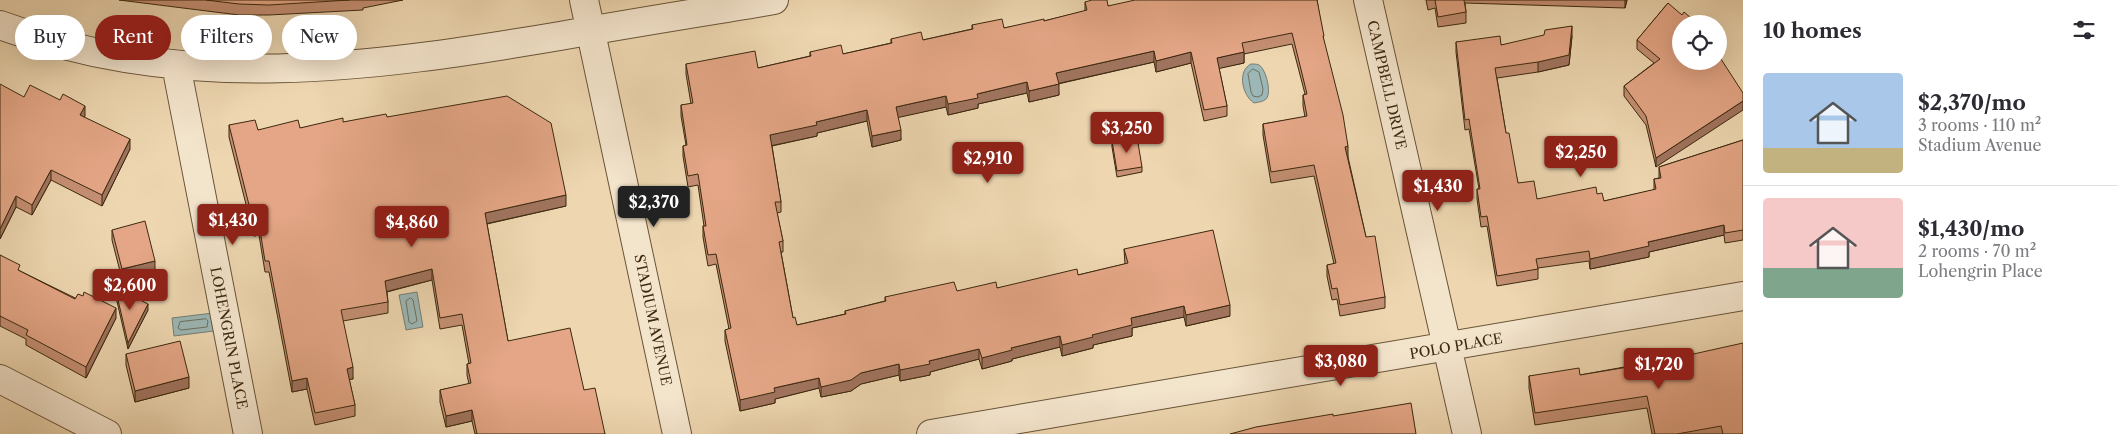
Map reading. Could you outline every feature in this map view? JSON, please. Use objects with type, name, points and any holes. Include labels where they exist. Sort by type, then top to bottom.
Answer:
[{"type":"street","name":"STADIUM AVENUE","points":[[584,0],[677,434]]},
{"type":"street","points":[[0,25],[42,39],[96,52],[176,66],[254,69],[369,64],[519,43],[774,0]]},
{"type":"street","name":"CAMPBELL DRIVE","points":[[1368,0],[1467,434]]},
{"type":"street","name":"LOHENGRIN PLACE","points":[[176,66],[248,434]]},
{"type":"street","name":"POLO PLACE","points":[[932,434],[1743,296]]},
{"type":"street","points":[[0,380],[107,434]]},
{"type":"water","points":[[1251,64],[1262,67],[1268,87],[1266,99],[1254,103],[1247,95],[1243,83],[1244,72]]},
{"type":"water","points":[[417,292],[423,327],[406,330],[399,295]]},
{"type":"water","points":[[213,313],[214,331],[174,336],[172,318]]},
{"type":"building","points":[[206,0],[349,0],[269,5]]},
{"type":"building","points":[[1107,0],[1108,6],[1135,0],[1317,0],[1323,36],[1343,115],[1348,146],[1345,147],[1366,237],[1375,236],[1385,297],[1340,305],[1337,288],[1332,289],[1327,265],[1336,263],[1314,165],[1271,172],[1263,124],[1307,116],[1303,95],[1307,94],[1292,33],[1242,43],[1244,52],[1217,58],[1227,106],[1204,110],[1191,52],[1156,61],[1154,51],[1056,73],[1059,84],[1029,91],[1027,82],[977,94],[978,98],[948,104],[946,96],[896,107],[901,130],[872,136],[867,110],[816,122],[817,125],[770,135],[781,202],[775,202],[783,241],[779,242],[793,318],[795,317],[797,325],[846,314],[845,311],[886,301],[885,297],[954,282],[957,291],[996,282],[997,288],[1077,269],[1078,275],[1128,263],[1124,249],[1213,230],[1230,305],[1186,315],[1184,306],[1131,318],[1132,325],[1062,345],[1060,336],[1011,348],[1012,350],[982,358],[979,349],[929,361],[930,364],[900,370],[899,364],[861,373],[851,380],[821,387],[819,378],[774,388],[775,392],[740,400],[725,330],[731,328],[716,254],[708,255],[703,226],[706,226],[698,174],[688,176],[683,146],[687,145],[681,105],[693,103],[686,64],[755,51],[758,68],[811,56],[810,52],[841,45],[843,54],[892,43],[891,39],[921,32],[923,40],[973,29],[972,25],[1002,19],[1004,28],[1044,19],[1044,21],[1087,10],[1085,2]]},
{"type":"building","points":[[1435,0],[1464,0],[1466,12],[1438,17]]},
{"type":"building","points":[[1668,3],[1682,15],[1672,15],[1672,70],[1727,70],[1727,68],[1743,93],[1743,101],[1656,158],[1646,116],[1624,86],[1660,59],[1637,40]]},
{"type":"building","points":[[1572,26],[1569,55],[1538,62],[1495,68],[1506,133],[1509,133],[1518,183],[1534,181],[1537,199],[1596,187],[1597,194],[1602,193],[1604,201],[1656,189],[1654,179],[1661,178],[1659,167],[1743,140],[1743,230],[1725,233],[1724,225],[1648,242],[1649,246],[1590,259],[1589,251],[1536,259],[1538,269],[1497,276],[1487,216],[1481,217],[1477,189],[1480,189],[1469,119],[1465,120],[1456,42],[1500,36],[1501,45],[1544,35],[1545,30]]},
{"type":"building","points":[[0,84],[24,97],[30,85],[60,100],[63,94],[85,106],[80,115],[130,139],[102,195],[51,170],[32,205],[16,196],[0,229]]},
{"type":"building","points":[[507,96],[551,123],[566,195],[485,213],[508,341],[570,328],[584,390],[595,388],[605,434],[477,434],[472,410],[446,416],[440,390],[471,383],[467,364],[471,363],[462,314],[440,318],[432,269],[385,281],[388,302],[341,310],[353,367],[347,369],[355,405],[315,413],[307,378],[292,381],[269,261],[265,261],[259,224],[254,225],[229,125],[255,120],[258,130],[298,120],[300,128],[343,118],[343,122],[386,114],[387,117]]},
{"type":"building","points":[[1137,137],[1142,167],[1117,171],[1112,141]]},
{"type":"building","points":[[145,221],[155,261],[122,269],[112,230]]},
{"type":"building","points":[[0,255],[20,265],[18,270],[75,299],[78,294],[83,296],[84,292],[116,308],[86,367],[26,335],[28,330],[0,316]]},
{"type":"building","points":[[115,287],[148,304],[128,343]]},
{"type":"building","points":[[180,341],[189,377],[135,391],[126,354]]},
{"type":"building","points":[[1743,343],[1743,434],[1723,434],[1721,426],[1677,434],[1655,434],[1647,396],[1535,413],[1529,376],[1579,368],[1580,375],[1646,364],[1646,362],[1660,352],[1669,352],[1680,357]]},
{"type":"building","points":[[1411,403],[1416,434],[1230,434],[1256,427]]}]
